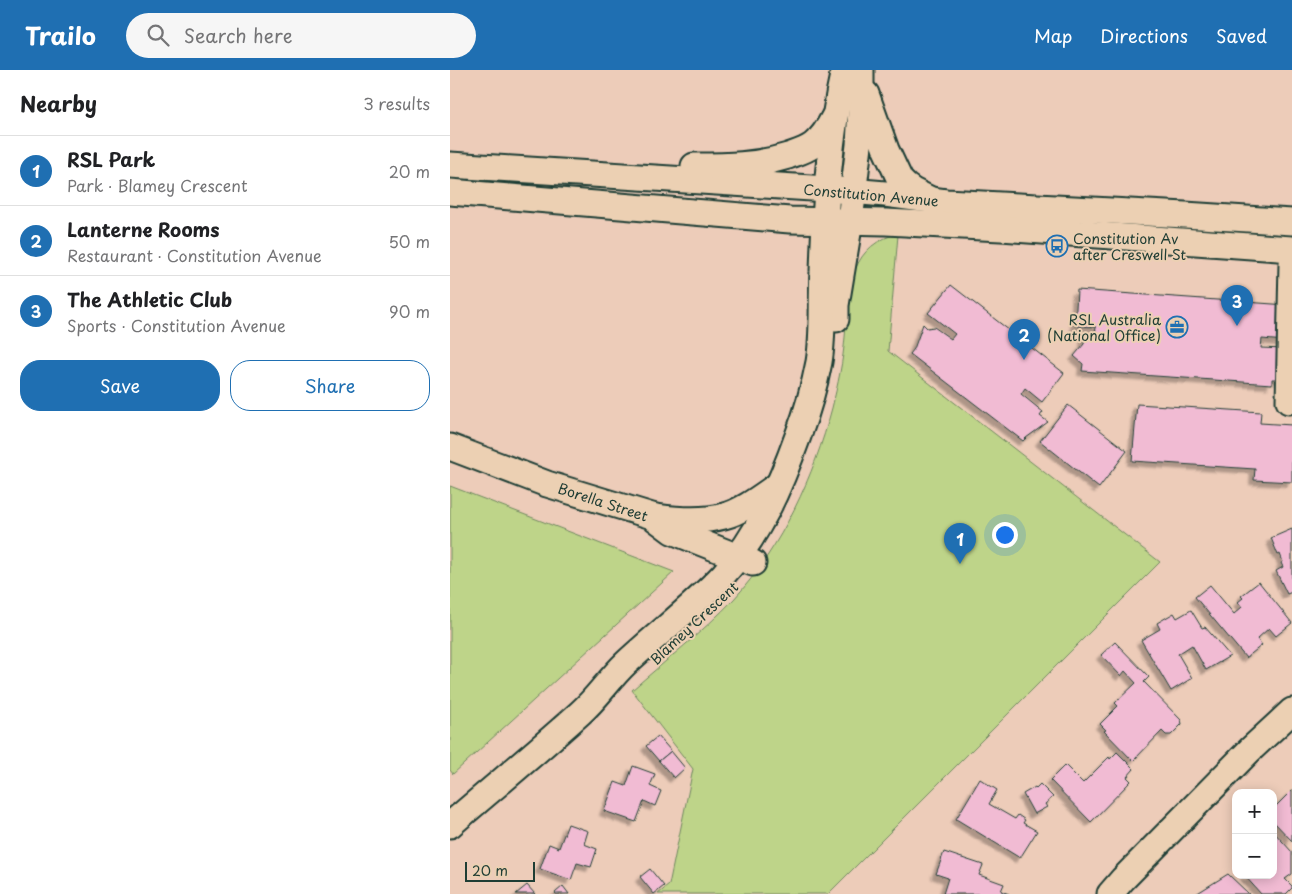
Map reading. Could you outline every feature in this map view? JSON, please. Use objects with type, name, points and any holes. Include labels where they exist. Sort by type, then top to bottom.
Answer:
[{"type":"street","points":[[626,176],[650,167],[663,165],[743,165],[770,161],[795,154],[817,142],[826,130],[856,72]]},
{"type":"street","points":[[856,72],[864,86],[881,138],[900,180],[917,194],[946,202]]},
{"type":"street","name":"Blamey Crescent","points":[[450,825],[582,711],[618,671],[686,612],[724,574],[745,560],[771,534],[790,495],[807,453],[821,409],[833,352],[836,305],[850,221],[861,109],[856,72]]},
{"type":"street","name":"Blamey Crescent","points":[[745,560],[757,529],[780,483],[803,421],[819,362],[822,335],[827,190],[838,104]]},
{"type":"street","name":"Constitution Avenue","points":[[450,165],[884,194],[946,202],[1291,222]]},
{"type":"street","name":"Constitution Avenue","points":[[450,192],[790,220],[895,222],[1054,232],[1290,254]]},
{"type":"street","points":[[1289,401],[1291,222]]},
{"type":"street","name":"Borella Street","points":[[450,447],[547,484],[652,516],[672,531],[745,560]]},
{"type":"street","points":[[652,516],[676,519],[706,519],[723,516],[735,512],[758,499],[780,483]]},
{"type":"street","points":[[1110,894],[1250,750],[1292,711]]},
{"type":"green space","points":[[893,235],[898,235],[888,351],[1160,562],[828,894],[658,894],[669,885],[693,769],[632,690],[734,599],[767,556],[781,533],[806,484],[825,434],[842,364],[853,276],[858,263],[866,252],[878,242]]},
{"type":"green space","points":[[450,486],[674,572],[453,774],[450,770]]},
{"type":"building","points":[[951,285],[1064,373],[1042,402],[1025,388],[1021,394],[1043,412],[1040,416],[1048,422],[1023,441],[910,354],[914,349],[923,324],[927,328],[934,327],[951,339],[955,334],[928,313]]},
{"type":"building","points":[[1077,290],[1287,305],[1285,341],[1262,339],[1261,348],[1284,349],[1282,379],[1272,379],[1272,384],[1082,371],[1083,364],[1074,356],[1084,344],[1085,335],[1095,336],[1096,327],[1075,326]]},
{"type":"building","points":[[1137,404],[1261,412],[1260,423],[1292,425],[1292,482],[1254,480],[1255,469],[1132,461]]},
{"type":"building","points":[[1068,405],[1127,451],[1099,488],[1040,441]]},
{"type":"building","points":[[1292,529],[1292,592],[1287,594],[1276,571],[1283,567],[1281,563],[1283,562],[1271,538]]},
{"type":"building","points":[[1259,582],[1292,623],[1276,636],[1269,628],[1257,639],[1262,645],[1246,658],[1195,597],[1210,585],[1234,614],[1242,607],[1238,602],[1243,598],[1241,596]]},
{"type":"building","points":[[1191,610],[1202,628],[1205,627],[1230,656],[1206,670],[1192,645],[1178,654],[1192,678],[1171,691],[1141,640],[1160,629],[1157,623],[1174,613],[1177,618]]},
{"type":"building","points":[[1115,642],[1149,677],[1144,682],[1181,720],[1182,724],[1171,735],[1166,735],[1162,731],[1133,761],[1104,731],[1106,730],[1100,724],[1118,706],[1115,703],[1136,683],[1125,671],[1121,676],[1101,655]]},
{"type":"building","points":[[658,736],[671,751],[659,761],[646,746]]},
{"type":"building","points":[[671,751],[685,768],[674,778],[659,761]]},
{"type":"building","points":[[1117,752],[1134,769],[1127,777],[1131,781],[1091,822],[1050,780],[1065,765],[1083,783],[1109,757],[1110,759]]},
{"type":"building","points":[[633,766],[655,774],[650,786],[661,791],[655,806],[644,801],[636,822],[604,811],[615,782],[626,786]]},
{"type":"building","points":[[980,779],[997,790],[989,804],[1015,819],[1018,815],[1025,820],[1023,823],[1037,831],[1020,858],[956,819]]},
{"type":"building","points":[[1040,784],[1053,797],[1045,804],[1047,807],[1034,814],[1023,794]]},
{"type":"building","points":[[1292,790],[1292,841],[1277,825],[1277,805]]},
{"type":"building","points":[[568,824],[588,831],[584,844],[597,849],[591,867],[577,863],[571,880],[540,869],[549,844],[559,848]]},
{"type":"building","points":[[1277,835],[1292,852],[1292,874],[1285,879],[1292,888],[1286,894],[1261,894],[1248,879],[1277,879]]},
{"type":"building","points":[[944,852],[983,865],[979,875],[1004,884],[1001,891],[1009,894],[943,894],[948,878],[936,874]]},
{"type":"building","points":[[650,869],[664,886],[654,894],[640,877]]},
{"type":"building","points":[[1228,874],[1249,894],[1196,894]]},
{"type":"building","points":[[527,885],[535,894],[516,894]]},
{"type":"building","points":[[563,886],[569,894],[555,893]]},
{"type":"place","name":"Constitution Av after Creswell St","points":[[1057,246]]},
{"type":"place","name":"The Athletic Club","points":[[1237,326]]},
{"type":"place","name":"RSL Australia (National Office)","points":[[1177,327]]},
{"type":"place","name":"Lanterne Rooms","points":[[1024,360]]},
{"type":"place","name":"RSL Park","points":[[960,564]]}]
